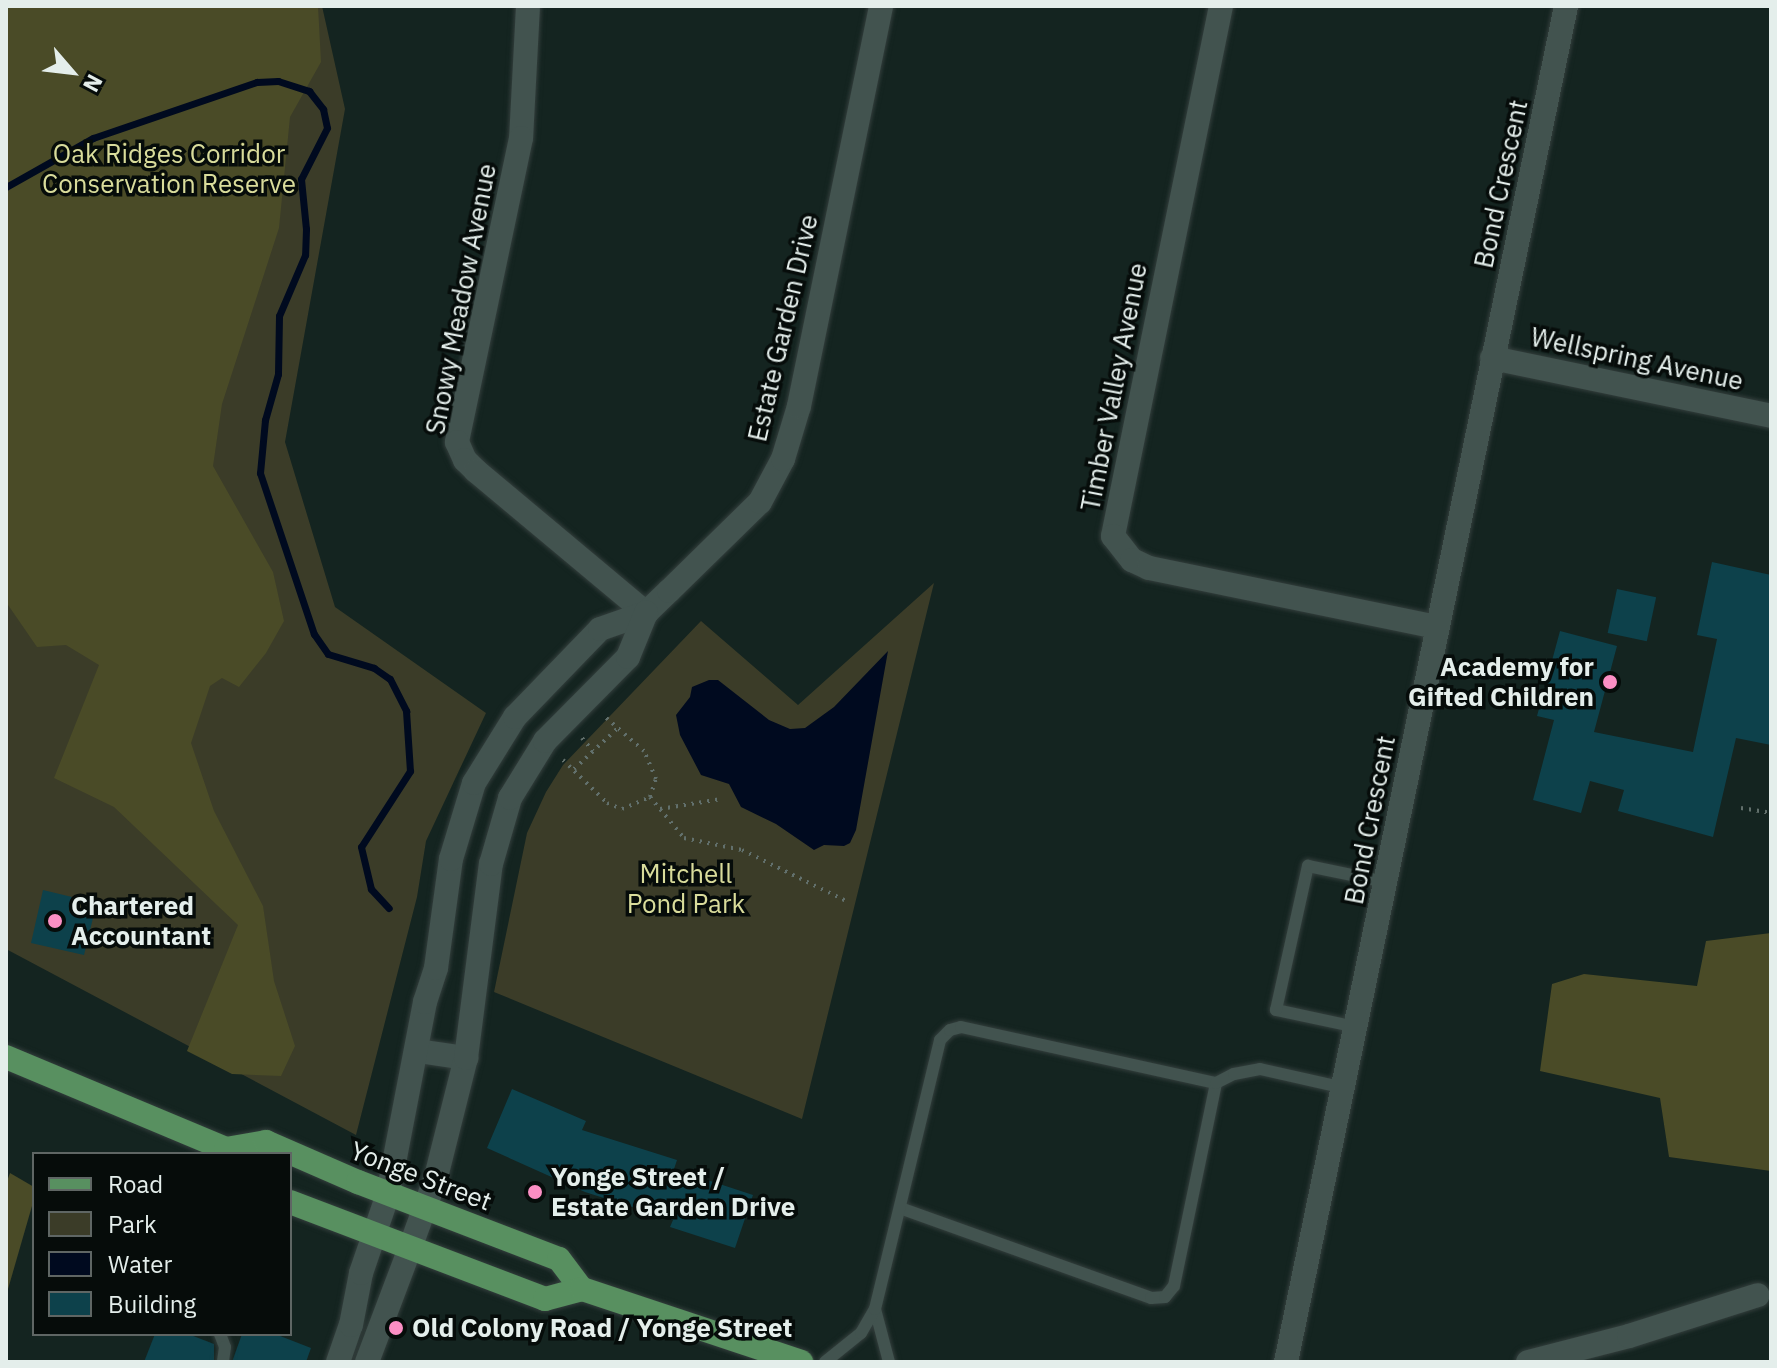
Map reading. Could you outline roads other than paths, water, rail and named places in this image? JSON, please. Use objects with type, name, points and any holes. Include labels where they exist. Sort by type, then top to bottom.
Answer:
[{"type":"main road","name":"Yonge Street","points":[[9,1055],[227,1151],[266,1142],[289,1152]]},
{"type":"main road","name":"Yonge Street","points":[[292,1153],[388,1194],[559,1259],[582,1289]]},
{"type":"main road","points":[[292,1203],[545,1299],[582,1289],[801,1362]]},
{"type":"street","name":"Snowy Meadow Avenue","points":[[528,6],[521,138],[457,442],[465,460],[476,471],[646,613]]},
{"type":"street","name":"Estate Garden Drive","points":[[367,1362],[425,1208],[466,1058],[491,864],[510,798],[545,741],[628,657],[646,613],[760,502],[783,459],[799,406],[881,6]]},
{"type":"street","name":"Timber Valley Avenue","points":[[1221,6],[1113,536],[1132,560],[1149,568],[1437,627]]},
{"type":"street","name":"Bond Crescent","points":[[1286,1362],[1566,6]]},
{"type":"street","name":"Wellspring Avenue","points":[[1492,358],[1771,416]]},
{"type":"street","name":"Estate Garden Drive","points":[[338,1362],[351,1325],[361,1273],[388,1194],[425,1002],[436,968],[451,859],[474,783],[515,717],[600,629],[646,613]]},
{"type":"street","points":[[418,1051],[466,1058]]},
{"type":"street","points":[[1528,1362],[1629,1336],[1758,1295]]},
{"type":"lane","points":[[1356,1027],[1276,1010],[1308,866],[1386,882]]},
{"type":"lane","points":[[825,1362],[861,1333],[875,1309],[940,1040],[950,1030],[961,1027],[1216,1083],[1234,1074],[1260,1069],[1344,1088]]},
{"type":"lane","points":[[900,1208],[1151,1298],[1165,1297],[1174,1286],[1216,1083]]},
{"type":"lane","points":[[875,1309],[889,1362]]},
{"type":"lane","points":[[221,1336],[225,1347],[223,1362]]},
{"type":"water","points":[[888,651],[856,830],[850,843],[844,846],[824,845],[814,850],[776,824],[741,807],[729,784],[701,775],[680,735],[676,715],[690,697],[692,687],[718,680],[769,720],[790,729],[805,728],[834,707]]},
{"type":"waterway","points":[[6,187],[93,138],[257,82],[278,81],[309,91],[323,109],[327,128],[301,179],[305,255],[279,316],[278,374],[265,420],[260,473],[314,634],[328,654],[374,668],[390,679],[406,711],[410,771],[361,847],[371,889],[389,908]]},
{"type":"place","name":"Academy for Gifted Children","points":[[1610,682]]},
{"type":"place","name":"Chartered Accountant","points":[[55,921]]},
{"type":"place","name":"Yonge Street / Estate Garden Drive","points":[[535,1192]]},
{"type":"place","name":"Old Colony Road / Yonge Street","points":[[396,1328]]},
{"type":"park label","name":"Oak Ridges Corridor Conservation Reserve","points":[[169,169]]},
{"type":"park label","name":"Mitchell Pond Park","points":[[686,889]]}]
